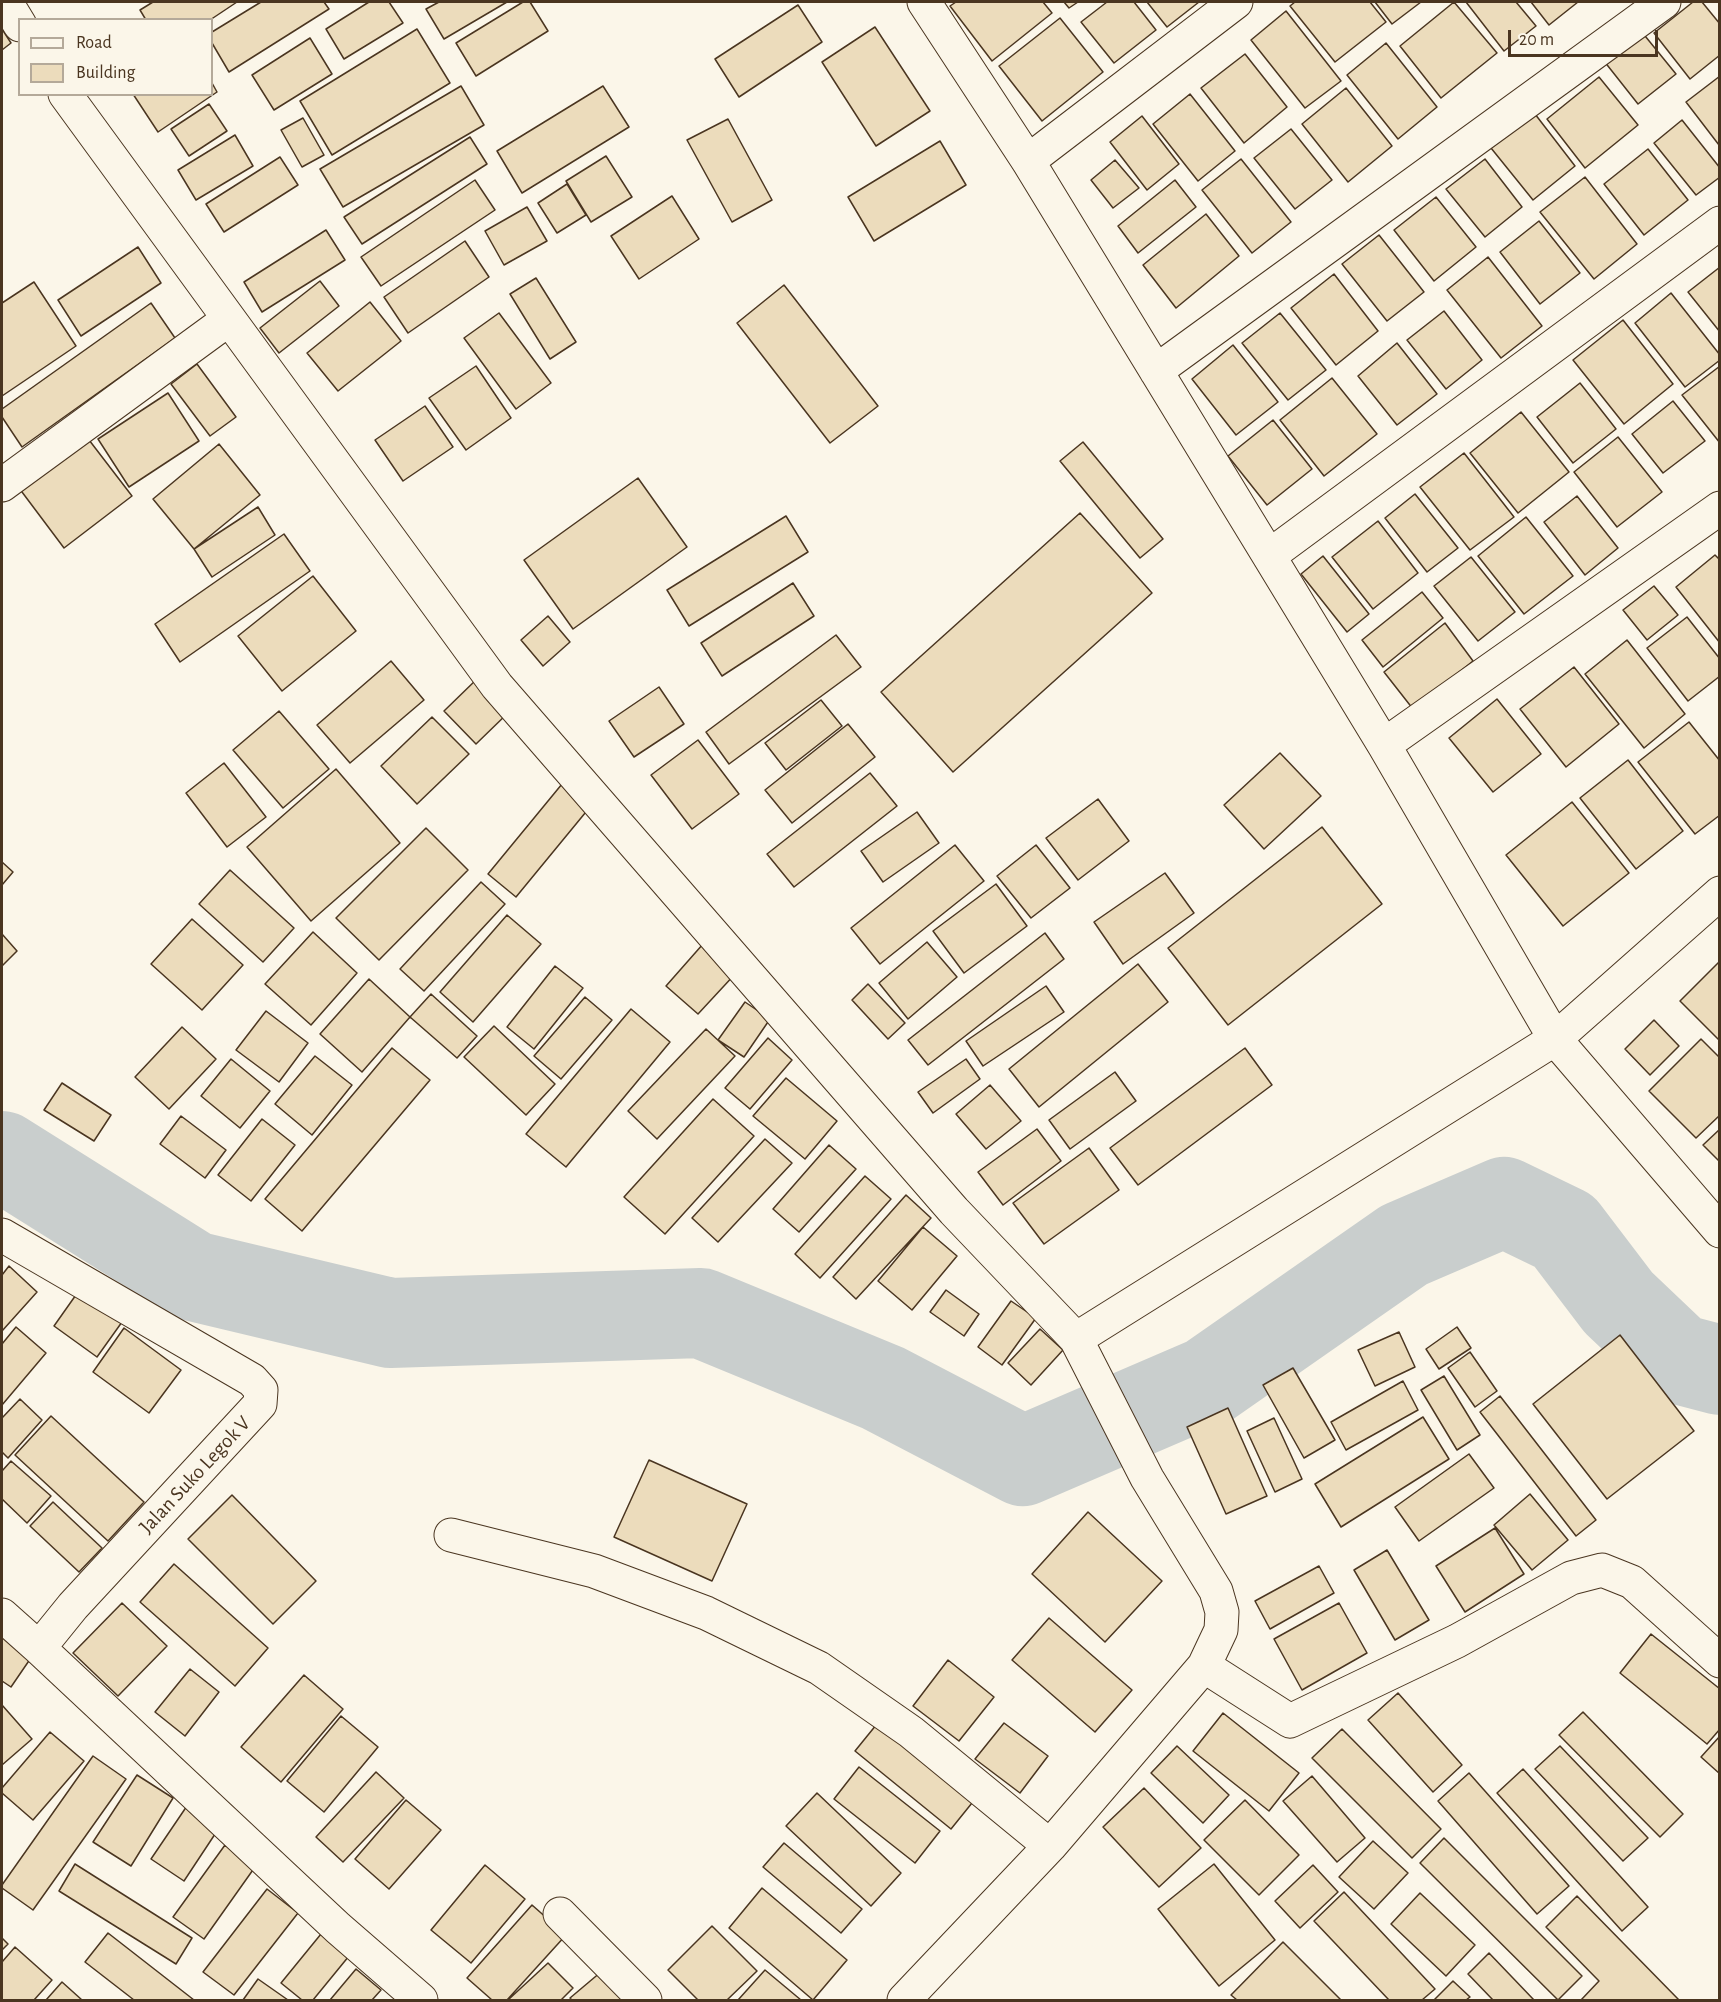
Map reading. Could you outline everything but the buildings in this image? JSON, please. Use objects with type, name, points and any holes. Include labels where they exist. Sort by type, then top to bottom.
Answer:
[{"type":"street","points":[[6,2],[18,22]]},
{"type":"street","points":[[924,2],[1028,161],[1269,556],[1384,746],[1556,1039],[1719,1231]]},
{"type":"street","points":[[1028,161],[1236,2]]},
{"type":"street","points":[[1156,371],[1664,2]]},
{"type":"street","points":[[66,96],[496,686],[954,1211],[1076,1339],[1109,1399],[1147,1478],[1216,1591],[1222,1612],[1221,1630],[1204,1666],[1050,1846],[904,2001]]},
{"type":"street","points":[[1269,556],[1719,223]]},
{"type":"street","points":[[2,485],[229,319]]},
{"type":"street","points":[[1384,746],[1719,508]]},
{"type":"street","points":[[1076,1339],[1556,1039],[1719,893]]},
{"type":"street","name":"Jalan Suko Legok V","points":[[2,1235],[252,1380],[261,1390],[260,1404],[73,1606],[39,1648]]},
{"type":"street","points":[[451,1535],[594,1571],[706,1613],[819,1668],[911,1732],[1050,1846]]},
{"type":"street","points":[[1204,1666],[1290,1721],[1457,1641],[1571,1578],[1602,1570],[1632,1582],[1719,1661]]},
{"type":"street","points":[[2,1615],[338,1928],[421,2001]]},
{"type":"street","points":[[560,1914],[645,2001]]},
{"type":"waterway","points":[[2,1156],[193,1276],[390,1323],[701,1313],[883,1388],[1023,1461],[1209,1381],[1404,1245],[1504,1202],[1564,1231],[1618,1302],[1678,1359],[1720,1370]]}]
